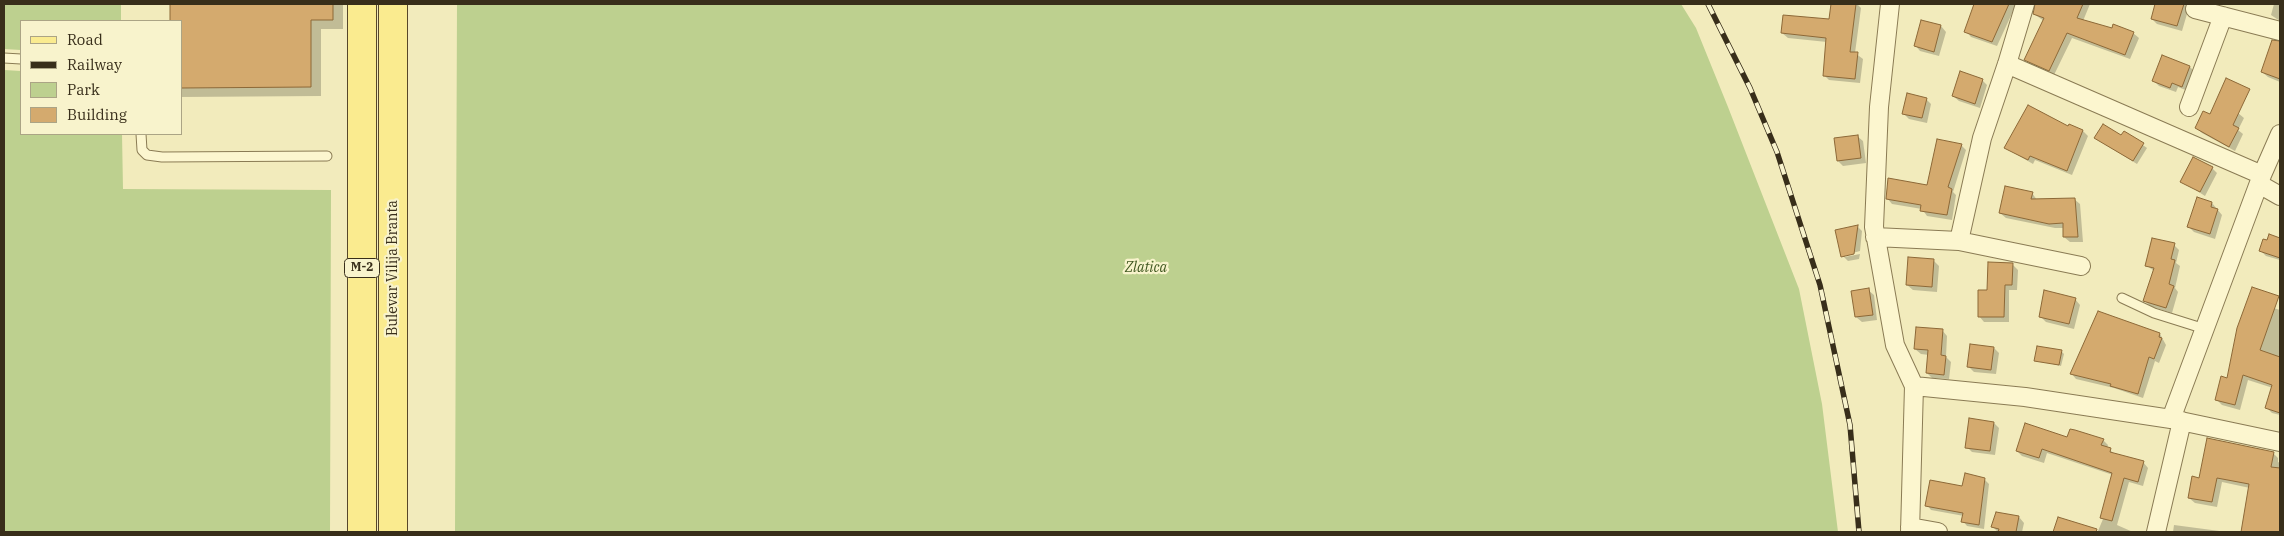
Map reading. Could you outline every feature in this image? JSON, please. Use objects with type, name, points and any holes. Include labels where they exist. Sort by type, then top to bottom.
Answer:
[{"type":"main road","name":"M-2","points":[[362,4],[362,532]]},
{"type":"main road","name":"Bulevar Vilija Branta","points":[[392,532],[393,4]]},
{"type":"street","points":[[1890,4],[1879,107],[1875,237],[1895,345],[1914,386],[1910,530],[1938,532]]},
{"type":"street","points":[[1959,241],[1982,138],[2025,4]]},
{"type":"street","points":[[2196,9],[2280,31]]},
{"type":"street","points":[[2190,107],[2223,16]]},
{"type":"street","points":[[2007,64],[2261,179],[2280,196]]},
{"type":"street","points":[[2156,532],[2177,420],[2205,329],[2261,179],[2280,134]]},
{"type":"street","points":[[1875,237],[1959,241],[2081,266]]},
{"type":"street","points":[[1914,386],[2025,397],[2177,420],[2280,442]]},
{"type":"lane","points":[[4,58],[20,58]]},
{"type":"lane","points":[[141,135],[142,150],[147,155],[162,157],[327,156]]},
{"type":"lane","points":[[2122,298],[2154,313],[2205,329]]},
{"type":"green space","points":[[4,4],[121,4],[121,20],[20,20],[20,50],[4,49]]},
{"type":"green space","name":"Zlatica","points":[[457,4],[1681,4],[1696,28],[1799,289],[1822,404],[1838,532],[455,532]]},
{"type":"green space","points":[[4,70],[20,71],[20,135],[122,135],[123,189],[331,190],[330,532],[4,532]]},
{"type":"building","points":[[170,4],[333,4],[333,20],[311,20],[311,87],[182,88],[182,20],[170,20]]},
{"type":"building","points":[[1831,4],[1856,4],[1850,52],[1858,52],[1855,79],[1823,76],[1826,38],[1781,33],[1783,15],[1829,19]]},
{"type":"building","points":[[1974,4],[2009,4],[1992,42],[1964,32]]},
{"type":"building","points":[[2035,4],[2083,4],[2077,18],[2112,28],[2113,24],[2134,32],[2125,55],[2067,33],[2049,71],[2024,60],[2044,18],[2033,14]]},
{"type":"building","points":[[2155,4],[2184,4],[2177,26],[2151,19]]},
{"type":"building","points":[[1921,20],[1941,25],[1934,52],[1914,46]]},
{"type":"building","points":[[2272,40],[2280,41],[2280,79],[2261,72]]},
{"type":"building","points":[[2162,55],[2190,66],[2182,87],[2172,83],[2170,88],[2152,81]]},
{"type":"building","points":[[1960,71],[1983,79],[1975,104],[1952,96]]},
{"type":"building","points":[[2226,78],[2250,89],[2233,125],[2239,128],[2229,147],[2195,128],[2203,111],[2210,114]]},
{"type":"building","points":[[1907,93],[1927,98],[1922,118],[1902,114]]},
{"type":"building","points":[[2028,105],[2068,126],[2069,124],[2083,130],[2067,171],[2030,156],[2028,160],[2004,148]]},
{"type":"building","points":[[2103,124],[2121,135],[2124,131],[2144,143],[2133,161],[2094,138]]},
{"type":"building","points":[[1858,135],[1861,158],[1837,161],[1834,138]]},
{"type":"building","points":[[1937,139],[1962,144],[1948,187],[1952,189],[1947,215],[1920,211],[1921,205],[1886,199],[1888,178],[1927,185]]},
{"type":"building","points":[[2193,157],[2213,167],[2200,192],[2180,182]]},
{"type":"building","points":[[2005,186],[2033,192],[2031,199],[2075,198],[2078,237],[2063,237],[2063,223],[2049,224],[1999,213]]},
{"type":"building","points":[[2197,197],[2212,202],[2211,207],[2218,209],[2210,234],[2187,227]]},
{"type":"building","points":[[1858,225],[1854,254],[1841,257],[1835,230]]},
{"type":"building","points":[[2269,234],[2280,238],[2280,258],[2259,251],[2263,239],[2267,240]]},
{"type":"building","points":[[2152,238],[2175,243],[2171,259],[2175,260],[2169,284],[2174,286],[2166,308],[2143,301],[2154,268],[2145,266]]},
{"type":"building","points":[[1908,257],[1934,259],[1932,287],[1906,285]]},
{"type":"building","points":[[1988,262],[2013,263],[2012,285],[2005,285],[2004,317],[1978,317],[1978,290],[1987,290]]},
{"type":"building","points":[[2252,287],[2279,296],[2260,350],[2280,357],[2280,413],[2265,408],[2272,385],[2243,375],[2235,405],[2215,400],[2221,376],[2227,378],[2237,328]]},
{"type":"building","points":[[1869,288],[1873,315],[1855,317],[1851,291]]},
{"type":"building","points":[[2044,290],[2076,298],[2069,324],[2039,317]]},
{"type":"building","points":[[2098,311],[2160,333],[2159,337],[2162,338],[2154,359],[2149,357],[2138,394],[2110,386],[2111,384],[2070,374]]},
{"type":"building","points":[[1916,327],[1943,329],[1941,355],[1946,356],[1944,375],[1926,373],[1928,350],[1914,349]]},
{"type":"building","points":[[1970,344],[1994,347],[1991,370],[1967,367]]},
{"type":"building","points":[[2037,346],[2062,350],[2059,365],[2034,361]]},
{"type":"building","points":[[1969,418],[1994,422],[1990,451],[1965,448]]},
{"type":"building","points":[[2025,423],[2067,437],[2070,429],[2104,439],[2101,445],[2111,448],[2110,452],[2144,461],[2138,482],[2124,478],[2112,521],[2100,518],[2112,473],[2042,449],[2039,458],[2016,451]]},
{"type":"building","points":[[2207,438],[2274,452],[2271,467],[2280,468],[2280,532],[2241,532],[2249,484],[2217,478],[2212,502],[2188,498],[2192,476],[2199,478]]},
{"type":"building","points":[[1965,473],[1985,478],[1979,525],[1961,522],[1963,513],[1925,506],[1930,480],[1962,486]]},
{"type":"building","points":[[1996,512],[2019,516],[2016,532],[1998,532],[1999,529],[1991,527]]},
{"type":"building","points":[[2058,517],[2097,529],[2096,532],[2053,532]]},
{"type":"railway","points":[[1708,4],[1750,88],[1777,152],[1820,285],[1850,425],[1859,532]]}]
